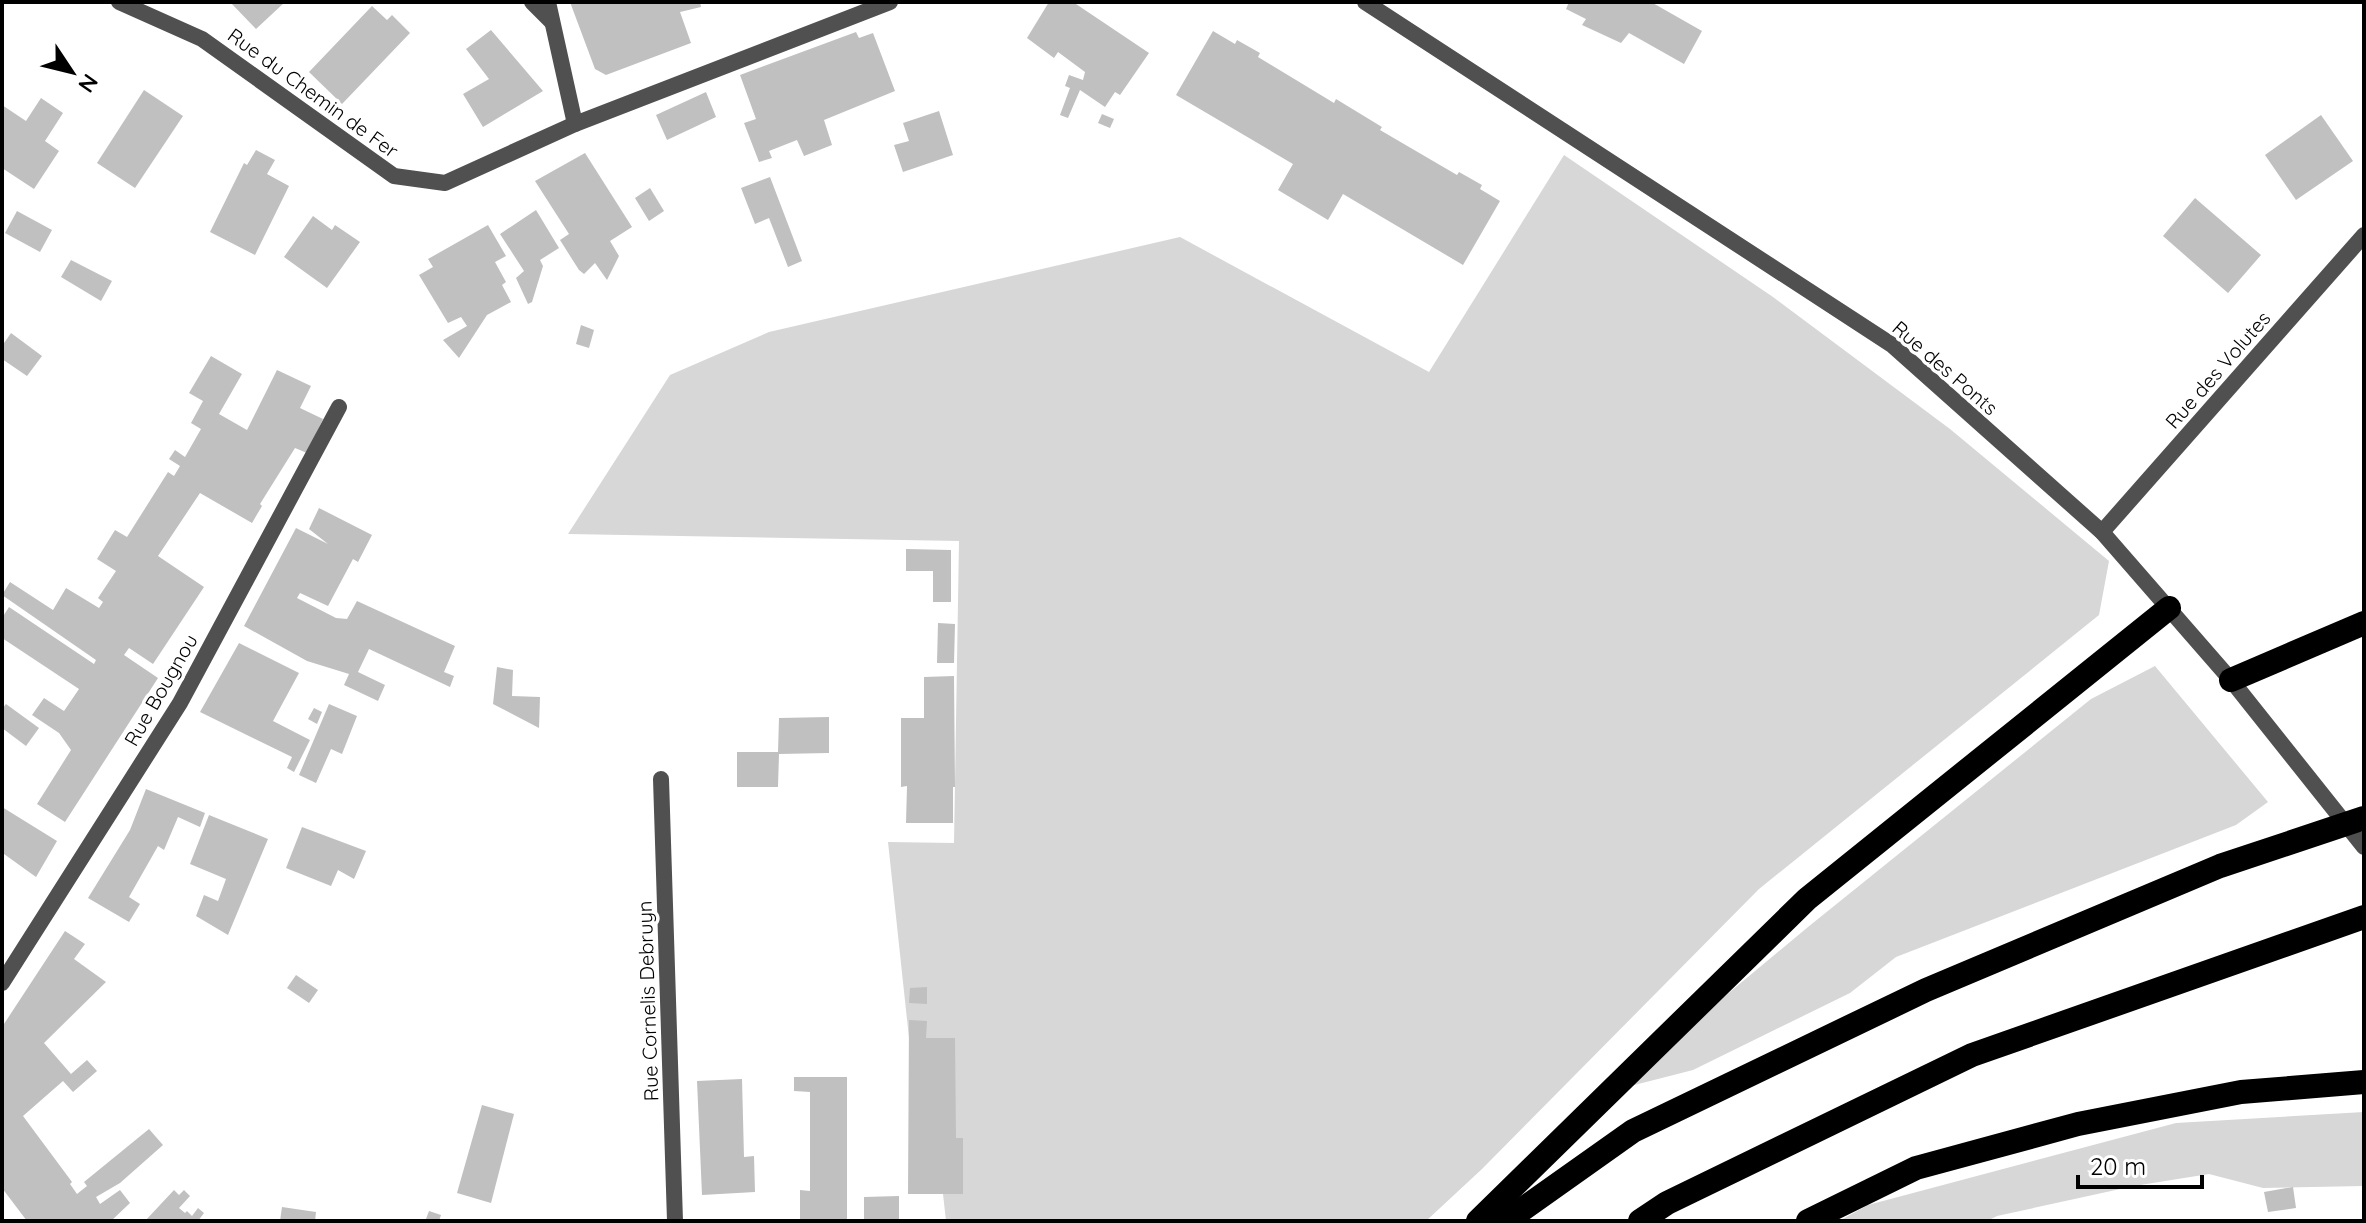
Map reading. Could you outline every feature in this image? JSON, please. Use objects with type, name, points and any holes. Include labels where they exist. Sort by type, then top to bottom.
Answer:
[{"type":"highway","points":[[1478,1221],[1807,899],[2169,608]]},
{"type":"highway","points":[[2231,680],[2364,623]]},
{"type":"highway","points":[[1506,1221],[1633,1131],[1926,990],[2220,866],[2364,818]]},
{"type":"highway","points":[[1640,1221],[1667,1203],[1972,1055],[2364,917]]},
{"type":"highway","points":[[1808,1221],[1916,1168],[2078,1124],[2241,1092],[2364,1082]]},
{"type":"street","name":"Rue du Chemin de Fer","points":[[119,2],[202,39],[394,176],[445,183],[575,124],[890,2]]},
{"type":"street","points":[[532,2],[552,22]]},
{"type":"street","points":[[548,2],[575,124]]},
{"type":"street","name":"Rue des Ponts","points":[[1365,2],[1892,345],[2102,532],[2231,680],[2364,847]]},
{"type":"street","name":"Rue des Volutes","points":[[2102,532],[2364,235]]},
{"type":"street","name":"Rue Bougnou","points":[[2,983],[180,703],[339,407]]},
{"type":"street","name":"Rue Cornelis Debruyn","points":[[661,779],[675,1221]]},
{"type":"shaded area","points":[[1564,155],[1773,297],[1950,429],[2109,561],[2099,615],[1759,889],[1482,1169],[1426,1221],[946,1221],[943,1194],[955,1133],[954,1038],[909,1038],[888,842],[954,843],[959,541],[568,534],[670,375],[769,332],[1180,237],[1429,372]]},
{"type":"shaded area","points":[[2155,666],[2268,802],[2236,825],[1896,957],[1850,993],[1693,1070],[1611,1091],[1808,927],[2091,699]]},
{"type":"shaded area","points":[[2364,1112],[2364,1186],[2263,1188],[2209,1174],[2134,1186],[1997,1216],[1987,1221],[1839,1221],[1868,1205],[2176,1123]]},
{"type":"building","points":[[230,2],[285,2],[256,29]]},
{"type":"building","points":[[570,2],[700,2],[701,7],[680,12],[691,43],[606,75],[595,69]]},
{"type":"building","points":[[1049,2],[1073,2],[1149,53],[1120,95],[1115,92],[1105,107],[1080,90],[1068,118],[1060,115],[1070,88],[1065,86],[1069,75],[1083,80],[1085,72],[1058,52],[1054,58],[1027,38]]},
{"type":"building","points":[[1569,2],[1651,2],[1702,31],[1684,64],[1629,33],[1621,43],[1582,25],[1586,19],[1566,9]]},
{"type":"building","points":[[372,6],[387,20],[392,15],[410,33],[342,104],[309,72]]},
{"type":"building","points":[[491,30],[543,91],[483,127],[463,94],[489,79],[466,49]]},
{"type":"building","points":[[1213,31],[1235,44],[1237,40],[1260,53],[1258,57],[1334,103],[1336,99],[1382,127],[1380,130],[1457,175],[1459,172],[1482,185],[1480,189],[1500,201],[1463,265],[1343,194],[1328,220],[1278,190],[1293,164],[1176,95]]},
{"type":"building","points":[[856,32],[859,38],[873,33],[895,91],[824,120],[832,145],[804,156],[797,140],[769,151],[772,158],[759,162],[744,123],[756,119],[740,75]]},
{"type":"building","points":[[144,90],[183,116],[135,188],[97,163]]},
{"type":"building","points":[[706,92],[716,117],[667,140],[656,115]]},
{"type":"building","points":[[41,98],[63,113],[45,141],[59,151],[34,189],[2,168],[2,105],[26,121]]},
{"type":"building","points":[[939,111],[953,155],[903,172],[894,145],[909,141],[903,123]]},
{"type":"building","points":[[1102,114],[1114,119],[1110,128],[1098,123]]},
{"type":"building","points":[[2321,115],[2353,161],[2296,200],[2265,155]]},
{"type":"building","points":[[256,150],[275,160],[267,174],[289,186],[255,255],[210,232],[244,163],[247,165]]},
{"type":"building","points":[[585,153],[632,227],[610,241],[619,256],[607,280],[595,263],[584,274],[579,270],[560,240],[569,234],[535,181]]},
{"type":"building","points":[[770,177],[802,261],[788,267],[769,218],[755,224],[741,188]]},
{"type":"building","points":[[650,188],[664,211],[649,221],[635,198]]},
{"type":"building","points":[[2195,198],[2261,255],[2228,293],[2163,236]]},
{"type":"building","points":[[536,210],[559,248],[540,260],[543,266],[532,302],[528,304],[516,278],[524,271],[500,234]]},
{"type":"building","points":[[17,211],[52,230],[40,252],[5,233]]},
{"type":"building","points":[[313,216],[332,230],[335,225],[360,242],[327,288],[284,257]]},
{"type":"building","points":[[488,225],[506,256],[495,262],[506,282],[502,285],[511,302],[487,315],[459,358],[443,340],[467,326],[461,317],[448,323],[419,275],[433,267],[428,259]]},
{"type":"building","points":[[71,260],[112,281],[101,301],[61,277]]},
{"type":"building","points":[[581,325],[594,330],[589,348],[576,344]]},
{"type":"building","points":[[11,333],[42,356],[27,376],[2,359],[2,346]]},
{"type":"building","points":[[211,356],[242,374],[219,414],[247,430],[277,370],[311,386],[300,408],[323,419],[307,453],[295,448],[260,504],[262,506],[252,523],[200,493],[158,556],[204,587],[153,664],[129,648],[124,655],[158,678],[65,822],[37,804],[71,750],[59,733],[32,715],[44,698],[64,711],[79,689],[2,638],[2,618],[9,607],[94,664],[96,660],[2,595],[10,582],[53,610],[66,588],[99,608],[103,602],[98,598],[116,571],[97,559],[115,530],[127,537],[168,472],[174,476],[180,466],[169,459],[175,450],[185,457],[201,429],[191,423],[203,401],[189,393]]},
{"type":"building","points":[[319,508],[372,535],[358,562],[353,559],[328,606],[300,593],[297,598],[336,618],[347,619],[357,601],[455,646],[444,672],[454,676],[450,687],[369,649],[358,672],[385,685],[378,701],[344,685],[349,674],[307,661],[244,626],[296,528],[328,544],[309,529]]},
{"type":"building","points":[[906,549],[951,550],[951,602],[933,602],[933,571],[906,571]]},
{"type":"building","points":[[938,623],[955,624],[954,663],[937,663]]},
{"type":"building","points":[[239,643],[299,673],[273,721],[310,740],[294,772],[287,768],[292,757],[200,712]]},
{"type":"building","points":[[497,667],[513,670],[512,696],[540,697],[539,728],[493,704]]},
{"type":"building","points":[[954,676],[953,823],[906,823],[907,786],[901,787],[901,718],[924,718],[924,677]]},
{"type":"building","points":[[6,704],[39,728],[26,746],[2,728],[2,709]]},
{"type":"building","points":[[329,704],[357,716],[342,754],[331,749],[316,783],[299,775]]},
{"type":"building","points":[[314,708],[322,712],[317,724],[308,719]]},
{"type":"building","points":[[829,717],[829,753],[779,754],[778,787],[737,787],[737,752],[778,752],[779,718]]},
{"type":"building","points":[[146,789],[205,813],[200,827],[178,817],[164,850],[158,846],[129,897],[140,904],[129,922],[88,898],[130,830]]},
{"type":"building","points":[[2,807],[57,841],[36,877],[4,854],[2,856]]},
{"type":"building","points":[[209,815],[268,839],[228,935],[196,916],[204,895],[218,901],[226,879],[190,864]]},
{"type":"building","points":[[302,827],[366,851],[354,879],[338,870],[331,886],[286,868]]},
{"type":"building","points":[[65,931],[85,944],[74,959],[106,982],[44,1043],[71,1074],[87,1060],[97,1071],[73,1092],[63,1081],[23,1116],[72,1182],[70,1184],[77,1194],[87,1186],[84,1182],[149,1129],[163,1145],[120,1183],[96,1197],[100,1204],[120,1190],[130,1203],[111,1221],[27,1221],[2,1188],[2,1027]]},
{"type":"building","points":[[296,975],[318,990],[309,1003],[287,988]]},
{"type":"building","points":[[927,987],[927,1004],[909,1003],[910,988]]},
{"type":"building","points":[[909,1020],[927,1021],[926,1038],[955,1038],[956,1138],[963,1138],[963,1194],[908,1194]]},
{"type":"building","points":[[794,1077],[847,1077],[847,1221],[800,1221],[800,1190],[810,1191],[810,1092],[794,1091]]},
{"type":"building","points":[[742,1079],[744,1157],[754,1156],[755,1192],[702,1195],[697,1081]]},
{"type":"building","points":[[482,1105],[514,1114],[491,1203],[457,1193]]},
{"type":"building","points":[[2293,1187],[2296,1208],[2268,1212],[2264,1192]]},
{"type":"building","points":[[174,1190],[179,1195],[184,1190],[190,1196],[179,1208],[185,1213],[187,1211],[192,1216],[198,1208],[204,1213],[198,1221],[145,1221]]},
{"type":"building","points":[[899,1196],[899,1221],[864,1221],[864,1197]]},
{"type":"building","points":[[282,1207],[316,1212],[315,1221],[280,1221]]},
{"type":"building","points":[[429,1211],[441,1215],[439,1221],[426,1219]]}]
